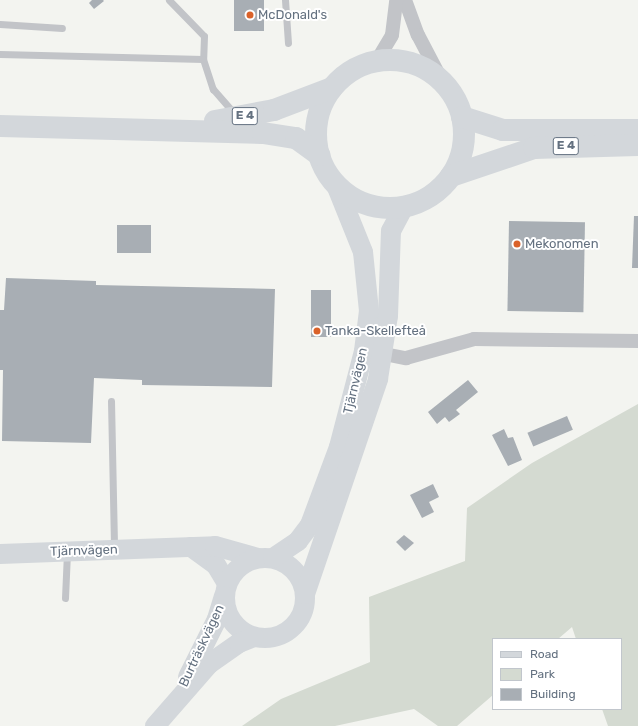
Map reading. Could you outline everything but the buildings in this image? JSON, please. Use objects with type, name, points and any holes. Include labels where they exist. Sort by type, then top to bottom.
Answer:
[{"type":"highway","points":[[376,62],[411,64],[442,81],[454,98],[462,117],[463,148],[451,176],[431,196],[404,207],[383,208],[363,203],[336,185],[319,155],[318,120],[332,88],[356,68],[376,62]]},
{"type":"highway","name":"E 4","points":[[155,130],[238,118],[296,104],[332,88]]},
{"type":"highway","name":"E 4","points":[[462,117],[503,130],[638,130]]},
{"type":"highway","name":"E 4","points":[[0,126],[283,135],[296,138],[319,155]]},
{"type":"highway","name":"E 4","points":[[451,176],[534,148],[638,145]]},
{"type":"main road","name":"Tjärnvägen","points":[[305,594],[329,517],[363,428],[374,352],[363,252],[336,185]]},
{"type":"main road","name":"Tjärnvägen","points":[[0,554],[215,546],[266,558],[298,541],[310,525],[388,316],[390,231],[404,207]]},
{"type":"main road","points":[[191,547],[216,565],[226,590],[226,610],[232,622],[254,637],[270,638],[291,628],[301,616],[305,594],[301,580],[292,568],[266,558],[239,566],[226,590]]},
{"type":"main road","name":"Burträskvägen","points":[[179,695],[217,618],[226,590]]},
{"type":"main road","name":"Burträskvägen","points":[[156,726],[179,695],[221,653],[254,637]]},
{"type":"street","points":[[376,62],[392,35],[396,17],[396,0]]},
{"type":"street","points":[[405,0],[418,35],[442,81]]},
{"type":"street","points":[[374,352],[406,358],[425,355],[474,339],[638,341]]},
{"type":"lane","points":[[169,0],[204,36],[204,59],[213,89],[238,118]]},
{"type":"lane","points":[[285,0],[288,43]]},
{"type":"lane","points":[[0,24],[62,28]]},
{"type":"lane","points":[[0,54],[204,59]]},
{"type":"lane","points":[[111,401],[114,550]]},
{"type":"lane","points":[[65,598],[67,552]]},
{"type":"green space","points":[[638,404],[638,726],[608,726],[602,710],[622,710],[622,638],[576,638],[572,627],[559,638],[492,638],[492,696],[457,726],[438,726],[414,709],[335,726],[242,726],[281,699],[370,662],[369,597],[465,561],[467,508],[532,463]]},
{"type":"place","name":"McDonald's","points":[[250,15]]},
{"type":"place","name":"Mekonomen","points":[[517,244]]},
{"type":"place","name":"Tanka-Skellefteå","points":[[317,331]]}]
